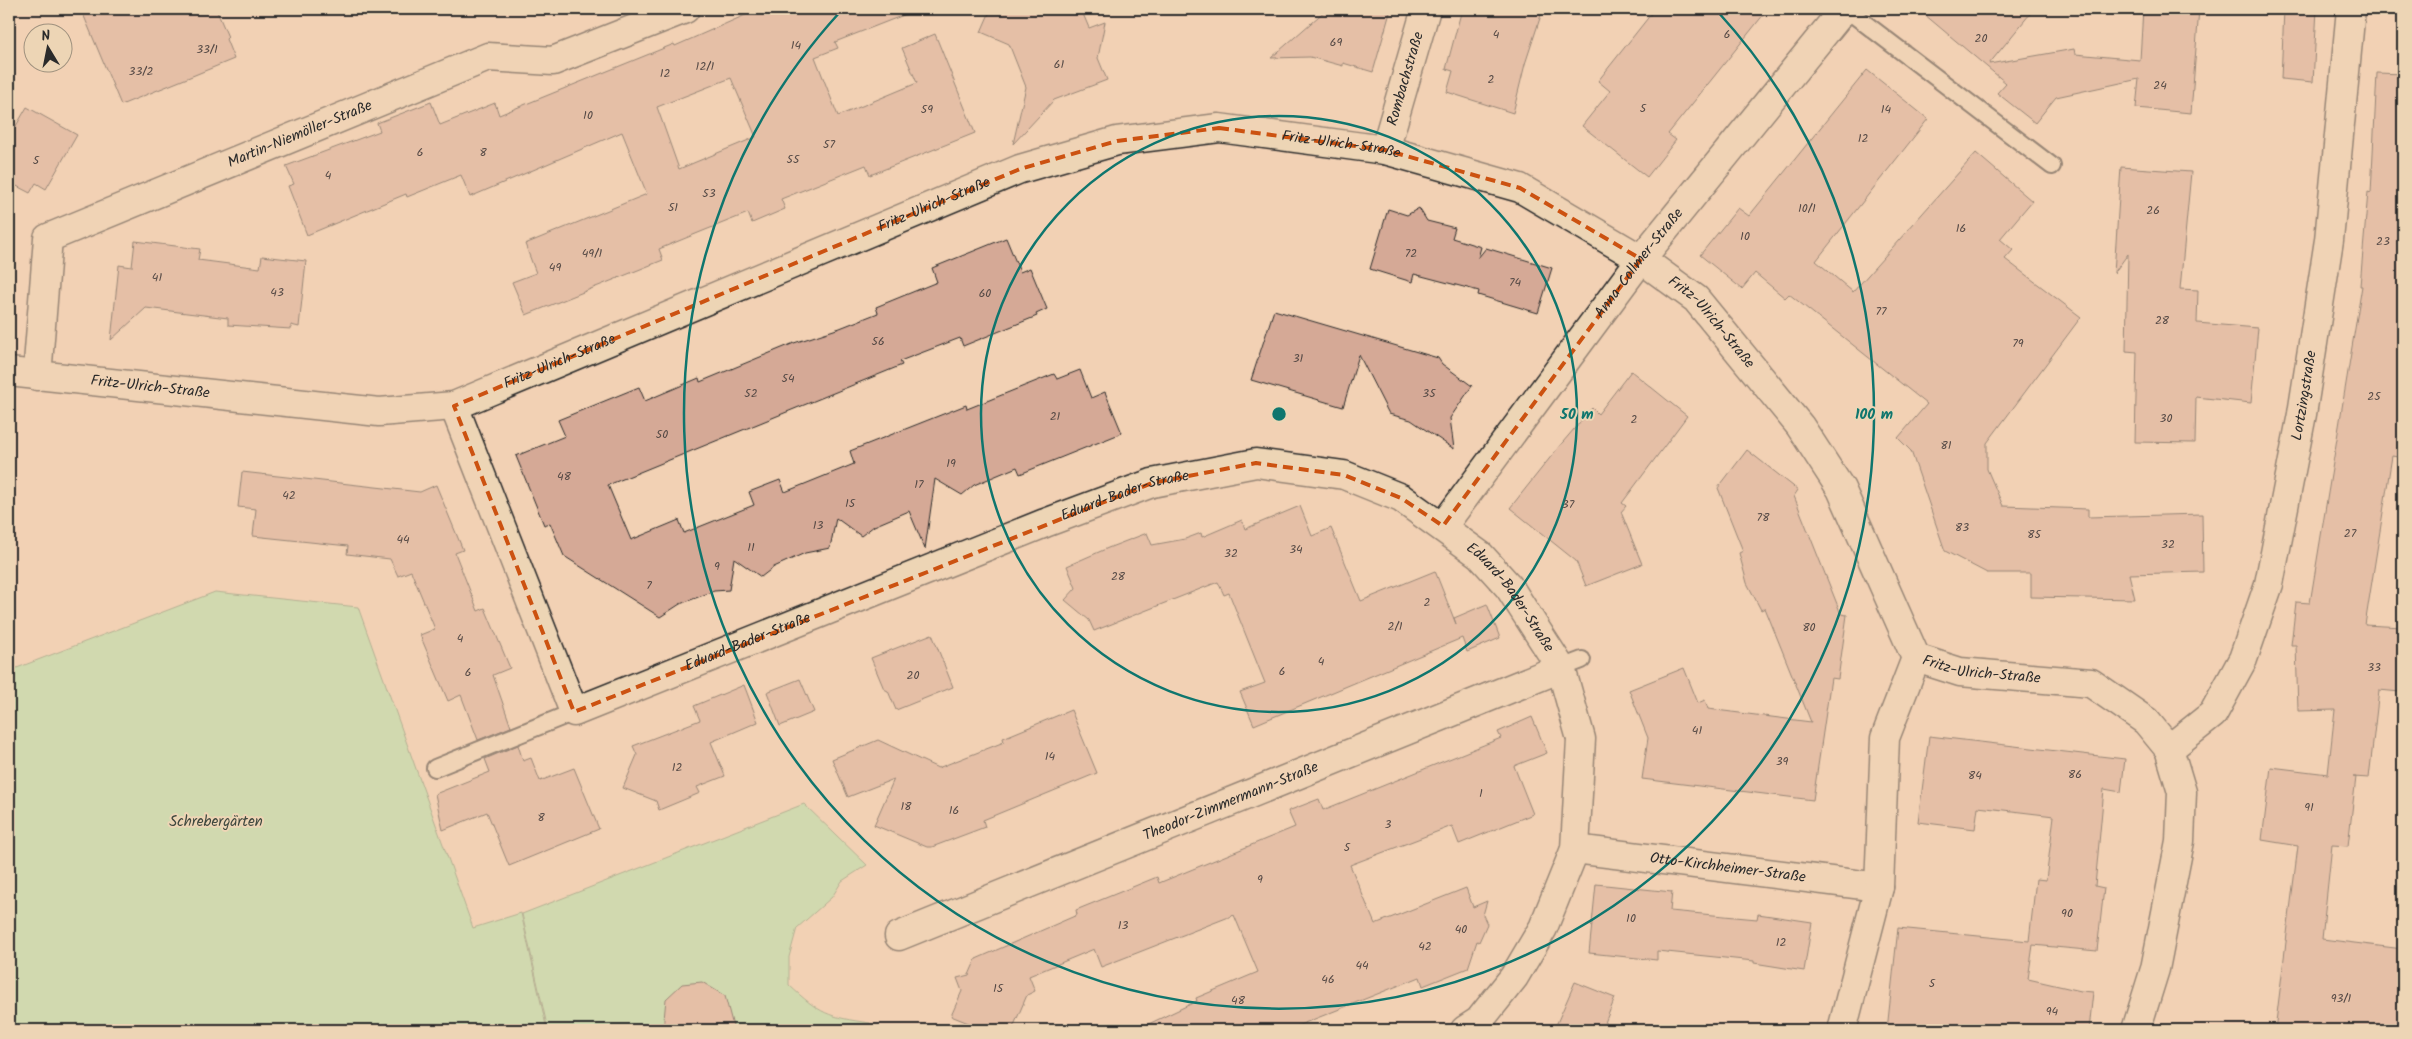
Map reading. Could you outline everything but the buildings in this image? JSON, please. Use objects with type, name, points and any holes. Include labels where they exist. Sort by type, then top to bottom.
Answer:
[{"type":"street","name":"Martin-Niemöller-Straße","points":[[37,376],[48,238],[488,57],[553,61],[685,9]]},
{"type":"street","name":"Rombachstraße","points":[[1385,150],[1426,9]]},
{"type":"street","name":"Anna-Collmer-Straße","points":[[1443,526],[1641,259],[1845,9]]},
{"type":"street","name":"Lortzingstraße","points":[[2170,749],[2213,714],[2243,659],[2269,584],[2302,414],[2329,240],[2351,9]]},
{"type":"street","name":"Fritz-Ulrich-Straße","points":[[9,372],[379,412],[454,406],[1020,169],[1117,141],[1220,128],[1385,150],[1520,188],[1641,259],[1696,299],[1800,426],[1841,489],[1916,658],[1960,672],[2091,683],[2146,721],[2170,749],[2182,792],[2180,840],[2155,968],[2136,1030]]},
{"type":"street","points":[[454,406],[574,712]]},
{"type":"street","name":"Eduard-Bader-Straße","points":[[574,712],[1045,523],[1152,484],[1256,463],[1344,475],[1401,498],[1443,526],[1480,555],[1510,587],[1572,664],[1581,739],[1575,849],[1543,928],[1514,977],[1479,1021],[1465,1030]]},
{"type":"street","points":[[1842,1030],[1879,887],[1885,738],[1916,658]]},
{"type":"street","name":"Theodor-Zimmermann-Straße","points":[[899,936],[1572,664]]},
{"type":"street","name":"Otto-Kirchheimer-Straße","points":[[1575,849],[1879,887]]},
{"type":"lane","name":"Anna-Collmer-Straße","points":[[1845,9],[2052,166]]},
{"type":"lane","points":[[435,768],[574,712]]},
{"type":"highlighted area","points":[[1219,128],[1385,150],[1520,188],[1641,259],[1443,526],[1401,498],[1344,475],[1256,463],[1152,483],[574,712],[454,406],[1020,169],[1117,141]]},
{"type":"green space","name":"Schrebergärten","points":[[215,592],[358,607],[473,928],[521,913],[547,1030],[9,1030],[9,671]]},
{"type":"green space","points":[[804,804],[867,865],[842,881],[832,897],[797,928],[789,957],[789,985],[825,1013],[844,1019],[870,1023],[869,1030],[548,1030],[522,914]]}]
